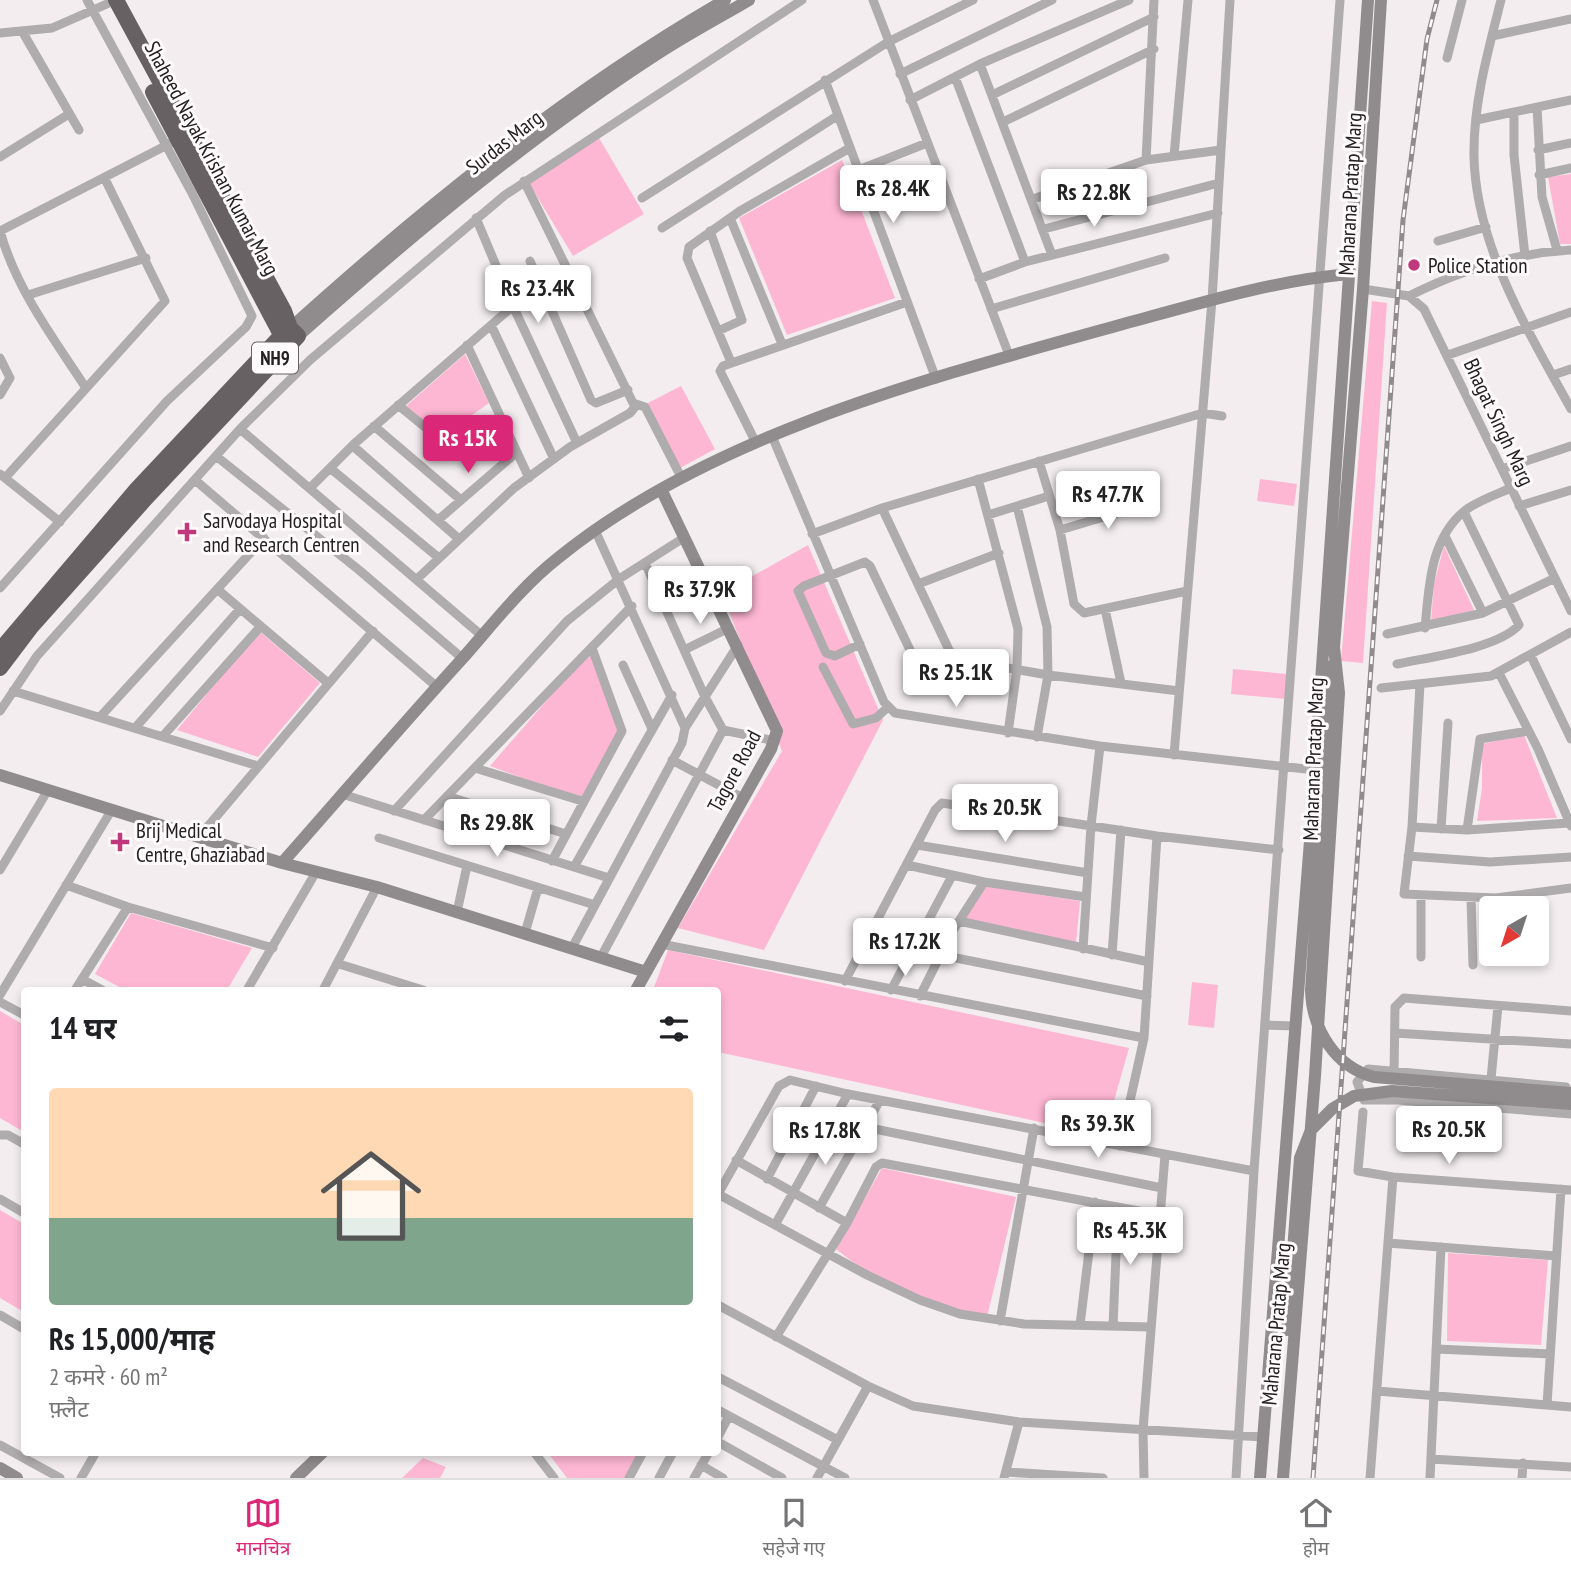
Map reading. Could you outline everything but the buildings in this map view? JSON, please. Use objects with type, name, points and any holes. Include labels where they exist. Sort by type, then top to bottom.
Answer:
[{"type":"highway","name":"Shaheed Nayak Krishan Kumar Marg","points":[[105,4],[172,142],[267,308],[289,337]]},
{"type":"highway","name":"NH9","points":[[105,4],[284,311],[289,337]]},
{"type":"highway","name":"NH9","points":[[0,650],[137,489],[289,337]]},
{"type":"highway","name":"NH9","points":[[0,668],[32,627],[128,517],[289,337]]},
{"type":"main road","name":"Surdas Marg","points":[[289,337],[390,238],[556,110],[656,40],[725,0]]},
{"type":"main road","name":"Surdas Marg","points":[[289,337],[396,249],[561,122],[662,51],[749,0]]},
{"type":"main road","name":"Maharana Pratap Marg","points":[[1260,1478],[1315,770],[1339,506],[1347,395],[1349,274],[1368,0]]},
{"type":"main road","name":"Maharana Pratap Marg","points":[[1347,395],[1363,289],[1381,0]]},
{"type":"main road","points":[[1356,172],[1370,172]]},
{"type":"main road","points":[[282,863],[481,635],[533,580],[595,530],[661,488],[772,436],[1009,355],[1212,300],[1320,276],[1349,274]]},
{"type":"main road","name":"Tagore Road","points":[[638,987],[775,741],[775,723],[661,488]]},
{"type":"main road","name":"Maharana Pratap Marg","points":[[1279,1475],[1320,1003],[1339,693],[1334,662],[1339,506]]},
{"type":"main road","points":[[1334,662],[1329,683],[1311,990],[1314,1017],[1326,1042],[1345,1064],[1374,1077],[1571,1093]]},
{"type":"main road","points":[[0,775],[282,863],[377,887],[646,972]]},
{"type":"main road","points":[[1297,1002],[1320,1003]]},
{"type":"main road","points":[[1279,1475],[1297,1174],[1304,1143],[1311,1130],[1344,1101],[1377,1091],[1571,1104]]},
{"type":"main road","points":[[296,1478],[319,1456]]},
{"type":"main road","points":[[0,1468],[17,1478]]},
{"type":"street","points":[[87,0],[105,4]]},
{"type":"street","points":[[0,711],[37,656],[240,429],[310,360],[476,218],[524,181],[802,0]]},
{"type":"street","points":[[873,0],[1009,355]]},
{"type":"street","points":[[642,198],[824,80],[888,42],[973,0]]},
{"type":"street","points":[[900,74],[1052,0]]},
{"type":"street","points":[[910,100],[980,64],[1129,0]]},
{"type":"street","points":[[1146,160],[1154,0]]},
{"type":"street","points":[[1174,156],[1188,0]]},
{"type":"street","points":[[1174,755],[1212,300],[1230,0]]},
{"type":"street","points":[[1236,1478],[1254,1171],[1286,766],[1340,0]]},
{"type":"street","points":[[1447,58],[1462,0]]},
{"type":"street","points":[[1501,0],[1476,120],[1474,161],[1486,227],[1497,262],[1571,409]]},
{"type":"street","points":[[0,33],[52,28],[105,4]]},
{"type":"street","points":[[992,96],[1154,18]]},
{"type":"street","points":[[1492,36],[1571,19]]},
{"type":"street","points":[[22,31],[79,130]]},
{"type":"street","points":[[1003,122],[1153,50]]},
{"type":"street","points":[[980,64],[1052,255]]},
{"type":"street","points":[[955,76],[1025,262]]},
{"type":"street","points":[[824,80],[936,379]]},
{"type":"street","points":[[1476,120],[1571,100]]},
{"type":"street","points":[[1537,107],[1539,175],[1557,250]]},
{"type":"street","points":[[1514,112],[1514,155],[1525,256]]},
{"type":"street","points":[[0,157],[69,114]]},
{"type":"street","points":[[662,228],[836,116]]},
{"type":"street","points":[[86,388],[28,295],[7,256],[0,232],[172,142],[252,316]]},
{"type":"street","points":[[856,171],[927,143]]},
{"type":"street","points":[[1538,150],[1571,143]]},
{"type":"street","points":[[731,362],[687,258],[689,247],[730,218],[848,149]]},
{"type":"street","points":[[1033,199],[1146,160],[1221,150]]},
{"type":"street","points":[[1539,175],[1571,168]]},
{"type":"street","points":[[60,522],[3,476],[162,307],[163,293],[105,179]]},
{"type":"street","points":[[524,181],[634,402],[645,407],[681,477]]},
{"type":"street","points":[[1044,229],[1219,183]]},
{"type":"street","points":[[979,279],[1025,262],[1218,213]]},
{"type":"street","points":[[476,218],[513,306],[577,443]]},
{"type":"street","points":[[730,218],[782,344]]},
{"type":"street","points":[[1438,241],[1486,227]]},
{"type":"street","points":[[709,231],[742,320],[718,331]]},
{"type":"street","points":[[1363,289],[1409,296],[1428,286],[1497,262],[1557,250],[1571,250]]},
{"type":"street","points":[[28,295],[146,258]]},
{"type":"street","points":[[991,309],[1165,258]]},
{"type":"street","points":[[530,261],[591,400],[596,404],[628,390]]},
{"type":"street","name":"Bhagat Singh Marg","points":[[1409,296],[1424,309],[1448,355],[1571,611]]},
{"type":"street","points":[[756,443],[720,371],[731,362],[907,302]]},
{"type":"street","points":[[311,487],[374,426],[513,306]]},
{"type":"street","points":[[0,588],[167,401],[246,327],[252,316],[267,308]]},
{"type":"street","points":[[1448,355],[1571,312]]},
{"type":"street","points":[[491,325],[554,459]]},
{"type":"street","points":[[467,345],[529,478]]},
{"type":"street","points":[[0,358],[10,378],[0,395]]},
{"type":"street","points":[[1553,375],[1571,369]]},
{"type":"street","points":[[417,579],[529,478],[577,443],[630,413],[634,402]]},
{"type":"street","points":[[398,405],[458,454],[463,454],[505,427]]},
{"type":"street","points":[[812,534],[882,509],[1202,413],[1222,416]]},
{"type":"street","points":[[374,426],[461,500]]},
{"type":"street","points":[[240,429],[481,635]]},
{"type":"street","points":[[772,436],[888,707],[903,716],[1008,733],[1315,770]]},
{"type":"street","points":[[353,446],[459,539]]},
{"type":"street","points":[[1502,469],[1571,446]]},
{"type":"street","points":[[438,520],[517,452]]},
{"type":"street","points":[[216,456],[359,570],[463,658]]},
{"type":"street","points":[[1039,461],[1060,530],[1074,604],[1084,612],[1187,591]]},
{"type":"street","points":[[330,468],[439,558]]},
{"type":"street","points":[[195,480],[436,686]]},
{"type":"street","points":[[978,480],[1016,618],[1017,669],[1008,733]]},
{"type":"street","points":[[1425,628],[1430,575],[1446,536],[1464,512],[1511,488]]},
{"type":"street","points":[[1519,506],[1571,490]]},
{"type":"street","points":[[988,514],[1049,496]]},
{"type":"street","points":[[1060,530],[1147,503]]},
{"type":"street","points":[[1017,506],[1047,627],[1048,675],[1037,737]]},
{"type":"street","points":[[882,509],[952,654],[963,661],[1048,675],[1179,691]]},
{"type":"street","points":[[1397,664],[1471,647],[1513,631],[1518,621],[1464,512]]},
{"type":"street","points":[[595,530],[685,727]]},
{"type":"street","points":[[1446,536],[1483,613]]},
{"type":"street","points":[[394,810],[559,629],[619,579],[685,537]]},
{"type":"street","points":[[100,717],[264,538]]},
{"type":"street","points":[[918,584],[999,554]]},
{"type":"street","points":[[860,644],[830,657],[822,646],[799,596],[800,587],[868,562],[922,673]]},
{"type":"street","points":[[645,563],[705,697],[723,730],[775,741]]},
{"type":"street","points":[[1387,634],[1425,628],[1483,613],[1555,578]]},
{"type":"street","points":[[217,589],[328,683]]},
{"type":"street","points":[[424,820],[632,606]]},
{"type":"street","points":[[135,728],[240,608]]},
{"type":"street","points":[[1105,609],[1121,683]]},
{"type":"street","points":[[163,736],[261,626]]},
{"type":"street","points":[[684,650],[729,628]]},
{"type":"street","points":[[199,837],[373,631]]},
{"type":"street","points":[[1381,688],[1476,679],[1499,673],[1571,632]]},
{"type":"street","points":[[572,948],[673,760],[685,727],[737,645]]},
{"type":"street","points":[[552,861],[622,731],[592,648]]},
{"type":"street","points":[[1531,656],[1571,739]]},
{"type":"street","points":[[623,665],[653,729]]},
{"type":"street","points":[[823,667],[853,724],[876,718],[888,707]]},
{"type":"street","points":[[1412,827],[1467,830],[1570,824],[1499,673]]},
{"type":"street","points":[[1420,684],[1412,827],[1404,894],[1479,898]]},
{"type":"street","points":[[13,691],[258,766]]},
{"type":"street","points":[[574,867],[672,695]]},
{"type":"street","points":[[1441,829],[1448,723]]},
{"type":"street","points":[[601,957],[723,730]]},
{"type":"street","points":[[1467,830],[1480,739],[1528,731]]},
{"type":"street","points":[[1083,949],[1091,826],[1100,746]]},
{"type":"street","points":[[673,760],[743,798]]},
{"type":"street","points":[[475,768],[582,801]]},
{"type":"street","points":[[0,870],[48,790]]},
{"type":"street","points":[[342,794],[609,878]]},
{"type":"street","points":[[447,796],[566,834]]},
{"type":"street","points":[[845,981],[942,803],[1121,831],[1279,850]]},
{"type":"street","points":[[0,995],[111,811]]},
{"type":"street","points":[[1112,955],[1121,831]]},
{"type":"street","points":[[1120,1146],[1144,1038],[1157,836]]},
{"type":"street","points":[[379,838],[595,905]]},
{"type":"street","points":[[917,845],[1088,873]]},
{"type":"street","points":[[1408,856],[1490,862],[1571,858]]},
{"type":"street","points":[[907,865],[984,882],[1086,897]]},
{"type":"street","points":[[457,912],[467,866]]},
{"type":"street","points":[[249,987],[316,872]]},
{"type":"street","points":[[891,990],[952,876]]},
{"type":"street","points":[[920,996],[959,921],[984,882]]},
{"type":"street","points":[[66,885],[128,907],[273,948]]},
{"type":"street","points":[[325,987],[377,887]]},
{"type":"street","points":[[525,933],[538,888]]},
{"type":"street","points":[[1522,896],[1571,888]]},
{"type":"street","points":[[1420,957],[1421,895]]},
{"type":"street","points":[[1471,898],[1473,965]]},
{"type":"street","points":[[77,987],[128,907]]},
{"type":"street","points":[[959,921],[1149,962]]},
{"type":"street","points":[[660,944],[1144,1038]]},
{"type":"street","points":[[941,955],[1147,996]]},
{"type":"street","points":[[339,964],[414,987]]},
{"type":"street","points":[[82,979],[97,987]]},
{"type":"street","points":[[391,987],[395,981]]},
{"type":"street","points":[[1394,1100],[1395,1007],[1404,998],[1571,1011]]},
{"type":"street","points":[[0,1002],[21,1013]]},
{"type":"street","points":[[1491,1079],[1498,1006]]},
{"type":"street","points":[[1265,1025],[1295,1026]]},
{"type":"street","points":[[1395,1033],[1571,1044]]},
{"type":"street","points":[[1571,1087],[1368,1069],[1357,1082],[1364,1100],[1571,1114]]},
{"type":"street","points":[[721,1188],[782,1083],[790,1080],[848,1094],[1254,1171]]},
{"type":"street","points":[[767,1178],[816,1086]]},
{"type":"street","points":[[775,1225],[848,1094]]},
{"type":"street","points":[[819,1208],[880,1100]]},
{"type":"street","points":[[1363,1112],[1356,1168],[1393,1177],[1571,1190]]},
{"type":"street","points":[[865,1127],[1162,1188]]},
{"type":"street","points":[[1000,1321],[1034,1128]]},
{"type":"street","points":[[1,1134],[21,1143]]},
{"type":"street","points":[[1144,1478],[1143,1430],[1165,1155]]},
{"type":"street","points":[[736,1160],[846,1223]]},
{"type":"street","points":[[776,1337],[846,1223],[876,1167],[882,1163],[1160,1215]]},
{"type":"street","points":[[1370,1478],[1393,1177]]},
{"type":"street","points":[[1547,1405],[1560,1189]]},
{"type":"street","points":[[721,1195],[827,1254],[920,1300],[960,1314],[1000,1321],[1150,1327]]},
{"type":"street","points":[[0,1199],[21,1211]]},
{"type":"street","points":[[1080,1325],[1095,1202]]},
{"type":"street","points":[[1113,1326],[1118,1207]]},
{"type":"street","points":[[1388,1243],[1556,1256]]},
{"type":"street","points":[[1430,1478],[1441,1247]]},
{"type":"street","points":[[721,1307],[868,1386],[914,1406],[1019,1422],[1239,1433],[1263,1437]]},
{"type":"street","points":[[0,1315],[21,1327]]},
{"type":"street","points":[[1436,1349],[1550,1354]]},
{"type":"street","points":[[721,1379],[838,1440]]},
{"type":"street","points":[[817,1478],[868,1386]]},
{"type":"street","points":[[1377,1391],[1571,1407]]},
{"type":"street","points":[[721,1412],[845,1478]]},
{"type":"street","points":[[721,1431],[729,1416]]},
{"type":"street","points":[[1019,1422],[1005,1475],[1103,1478]]},
{"type":"street","points":[[721,1444],[782,1478]]},
{"type":"street","points":[[0,1445],[60,1478]]},
{"type":"street","points":[[81,1478],[94,1456]]},
{"type":"street","points":[[537,1456],[554,1478]]},
{"type":"street","points":[[629,1478],[641,1456]]},
{"type":"street","points":[[659,1478],[672,1456]]},
{"type":"street","points":[[694,1478],[707,1456]]},
{"type":"street","points":[[1431,1459],[1571,1467]]},
{"type":"street","points":[[1522,1478],[1523,1463]]},
{"type":"street","points":[[701,1465],[723,1478]]},
{"type":"shaded area","points":[[599,138],[644,214],[573,256],[527,180]]},
{"type":"shaded area","points":[[842,160],[895,298],[787,335],[739,218]]},
{"type":"shaded area","points":[[1571,174],[1571,244],[1560,244],[1548,177]]},
{"type":"shaded area","points":[[1372,301],[1387,303],[1363,663],[1341,661]]},
{"type":"shaded area","points":[[465,354],[489,403],[465,420],[478,439],[459,451],[405,407]]},
{"type":"shaded area","points":[[681,386],[715,449],[680,468],[646,404]]},
{"type":"shaded area","points":[[1260,479],[1297,484],[1294,506],[1257,501]]},
{"type":"shaded area","points":[[808,545],[883,720],[764,950],[678,928],[782,751],[722,593]]},
{"type":"shaded area","points":[[1444,546],[1474,610],[1431,622],[1434,584]]},
{"type":"shaded area","points":[[259,631],[320,683],[258,757],[177,730]]},
{"type":"shaded area","points":[[592,648],[622,739],[582,801],[490,766]]},
{"type":"shaded area","points":[[1233,669],[1287,674],[1285,699],[1231,694]]},
{"type":"shaded area","points":[[1524,735],[1557,818],[1477,821],[1482,788],[1482,744]]},
{"type":"shaded area","points":[[984,886],[1080,901],[1076,943],[963,919]]},
{"type":"shaded area","points":[[131,913],[252,948],[229,987],[119,987],[95,974]]},
{"type":"shaded area","points":[[668,950],[1129,1048],[1104,1136],[721,1053],[721,987],[654,987]]},
{"type":"shaded area","points":[[1192,982],[1218,985],[1214,1028],[1188,1025]]},
{"type":"shaded area","points":[[0,1011],[21,1023],[21,1130],[0,1118]]},
{"type":"shaded area","points":[[882,1168],[1016,1197],[987,1317],[928,1301],[887,1283],[836,1249]]},
{"type":"shaded area","points":[[0,1210],[21,1222],[21,1310],[0,1298]]},
{"type":"shaded area","points":[[1448,1253],[1548,1260],[1541,1345],[1447,1341]]},
{"type":"shaded area","points":[[550,1456],[636,1456],[627,1474],[630,1478],[567,1478]]},
{"type":"shaded area","points":[[423,1458],[446,1467],[440,1478],[402,1478]]},
{"type":"railway","points":[[1313,1478],[1403,220],[1427,39],[1437,0]]},
{"type":"place","name":"Police Station","points":[[1414,265]]},
{"type":"place","name":"Sarvodaya Hospital and Research Centren","points":[[187,532]]},
{"type":"place","name":"Brij Medical Centre, Ghaziabad","points":[[120,842]]}]
